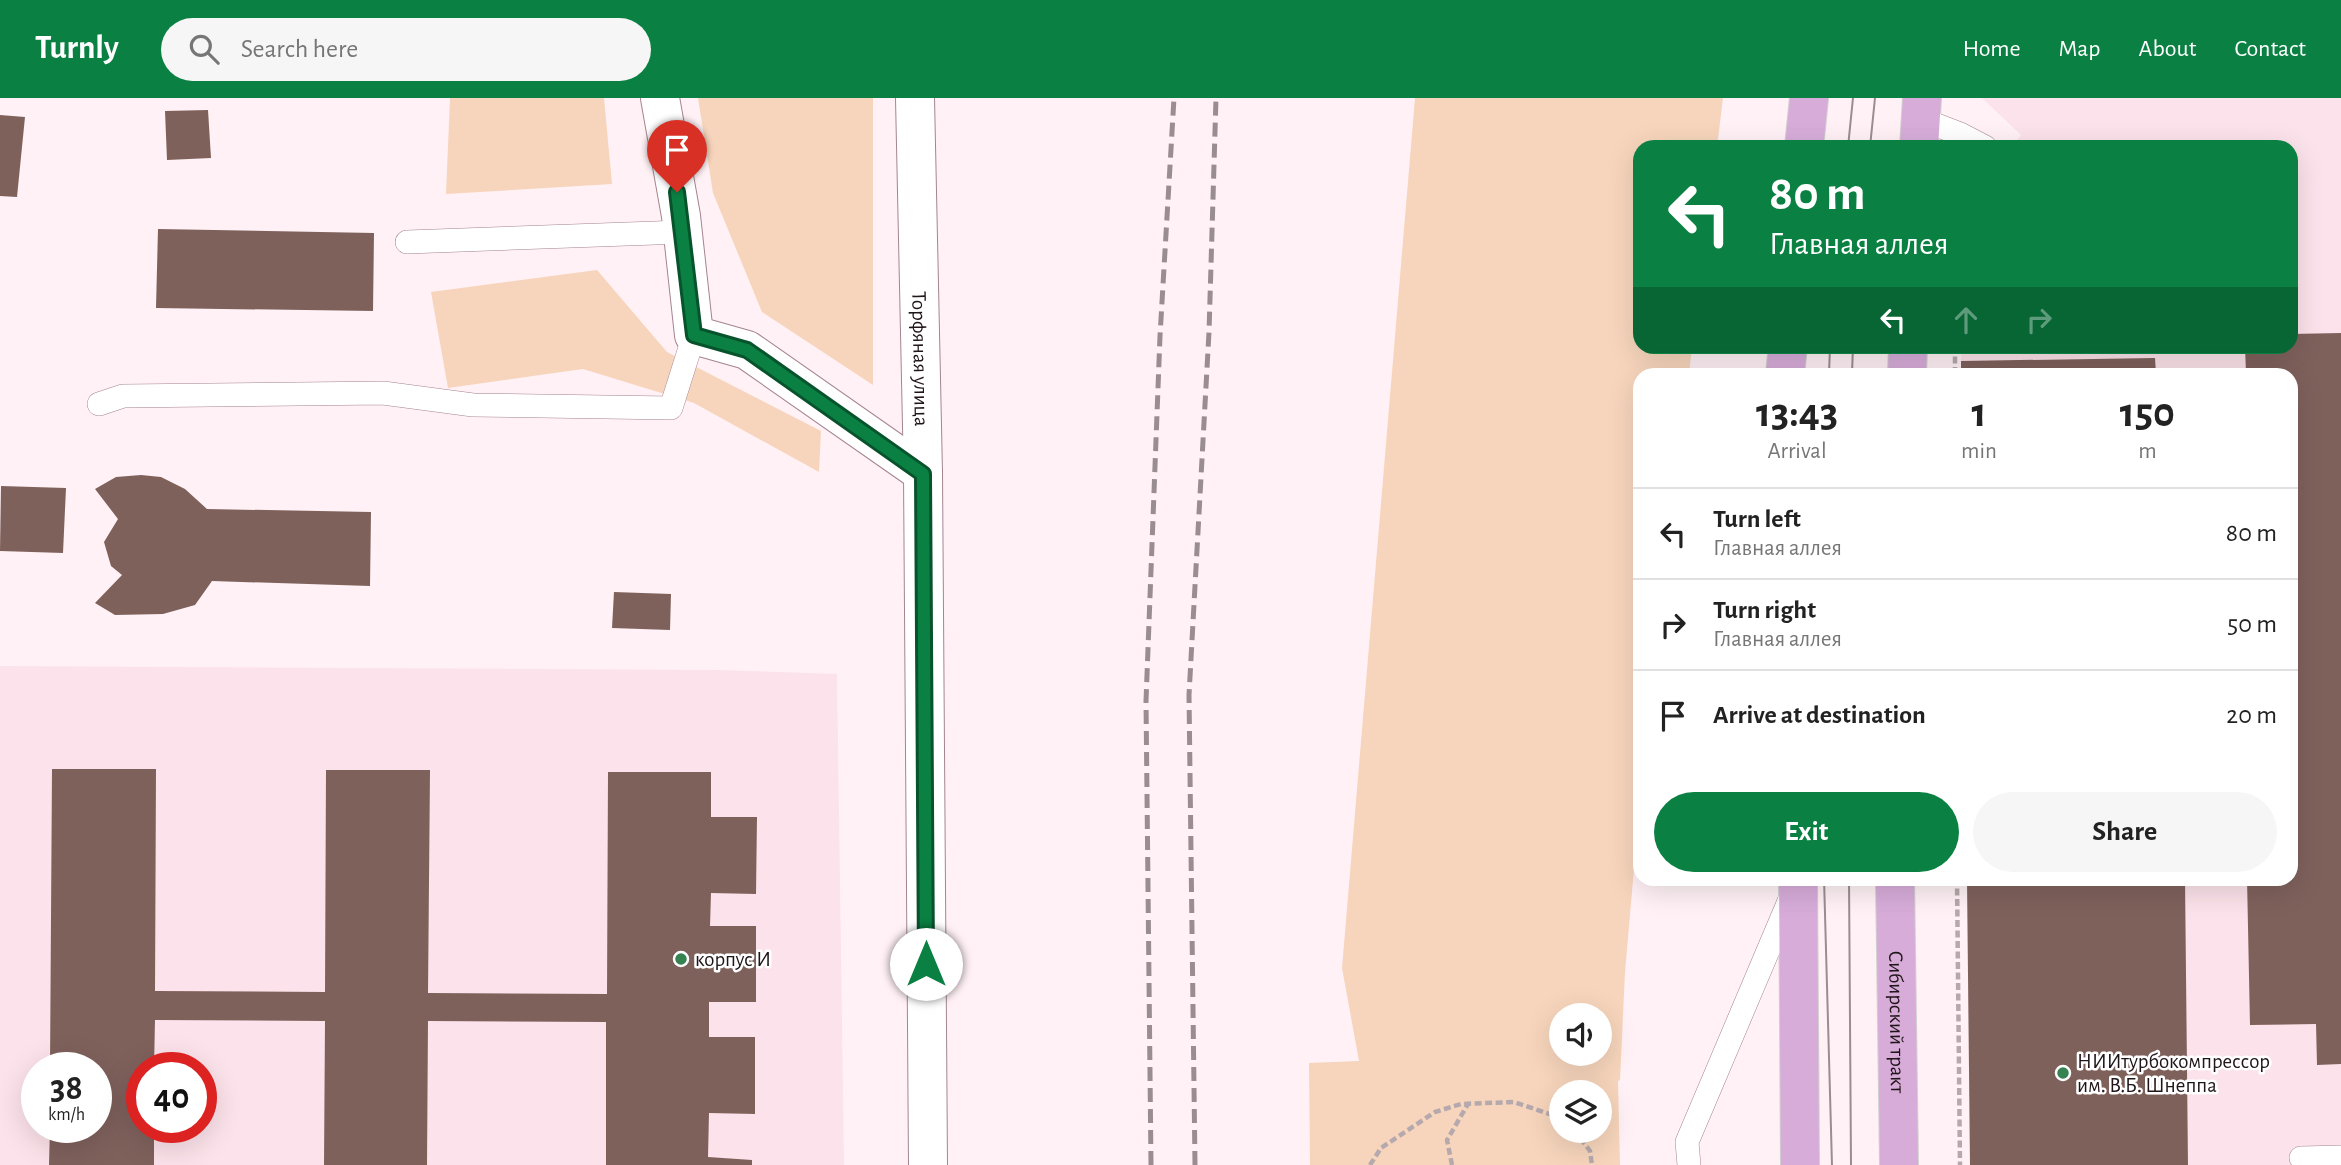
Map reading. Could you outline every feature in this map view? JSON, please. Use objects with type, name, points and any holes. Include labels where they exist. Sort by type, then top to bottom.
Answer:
[{"type":"main road","points":[[1805,140],[1808,98]]},
{"type":"main road","points":[[1798,886],[1800,1165]]},
{"type":"main road","name":"Сибирский тракт","points":[[1895,886],[1899,1165]]},
{"type":"street","points":[[660,98],[683,232],[694,335],[747,350],[923,474]]},
{"type":"street","name":"Торфяная улица","points":[[915,98],[923,474],[928,1165]]},
{"type":"lane","points":[[1921,121],[1972,140]]},
{"type":"lane","points":[[407,242],[683,232]]},
{"type":"lane","points":[[99,404],[123,396],[383,393],[473,405],[671,408],[694,335]]},
{"type":"lane","points":[[1689,1165],[1688,1142],[1795,886]]},
{"type":"lane","points":[[2301,1158],[2341,1157]]},
{"type":"path","points":[[1957,886],[1960,1165]]},
{"type":"path","points":[[1370,1165],[1381,1148],[1435,1112],[1461,1104],[1514,1102],[1549,1114]]},
{"type":"path","points":[[1452,1165],[1447,1140],[1468,1104]]},
{"type":"path","points":[[1584,1143],[1590,1151],[1592,1165]]},
{"type":"shaded area","points":[[450,98],[604,98],[612,184],[446,194]]},
{"type":"shaded area","points":[[698,98],[873,98],[873,385],[762,312],[713,193]]},
{"type":"shaded area","points":[[1415,98],[1723,98],[1718,140],[1633,140],[1633,354],[1691,354],[1690,368],[1633,368],[1633,880],[1618,1081],[1620,1165],[1310,1165],[1309,1063],[1359,1061],[1342,968]]},
{"type":"shaded area","points":[[1982,98],[2341,98],[2341,1165],[1970,1165],[1967,886],[2298,886],[2298,368],[1961,368],[1961,361],[1962,354],[2298,354],[2298,140],[2017,140],[2021,135]]},
{"type":"shaded area","points":[[597,270],[667,352],[821,431],[819,472],[694,403],[583,369],[448,388],[431,292]]},
{"type":"shaded area","points":[[0,666],[716,670],[837,674],[844,1165],[0,1165]]},
{"type":"building","points":[[208,110],[211,158],[167,160],[165,111]]},
{"type":"building","points":[[0,115],[25,117],[17,197],[0,196]]},
{"type":"building","points":[[158,229],[374,233],[373,311],[156,308]]},
{"type":"building","points":[[2341,333],[2341,1064],[2317,1065],[2316,1024],[2250,1025],[2247,886],[2298,886],[2298,368],[2246,368],[2245,354],[2298,354],[2298,334]]},
{"type":"building","points":[[2155,358],[2156,368],[1961,368],[1961,361]]},
{"type":"building","points":[[116,477],[161,477],[185,489],[207,509],[371,512],[370,586],[212,581],[195,605],[163,614],[115,615],[95,603],[122,575],[111,566],[104,542],[118,519],[95,489]]},
{"type":"building","points":[[1,486],[66,488],[63,553],[0,551]]},
{"type":"building","points":[[614,592],[671,594],[670,630],[612,628]]},
{"type":"building","name":"корпус И","points":[[52,769],[156,769],[155,991],[325,992],[326,770],[430,770],[428,993],[607,994],[608,772],[711,772],[711,817],[757,817],[756,894],[711,893],[710,926],[756,926],[756,1002],[709,1002],[709,1037],[755,1037],[755,1114],[709,1113],[708,1157],[752,1160],[752,1165],[606,1165],[606,1022],[428,1021],[427,1165],[324,1165],[325,1021],[155,1020],[154,1052],[126,1052],[126,1143],[154,1143],[154,1165],[49,1165],[50,1143],[112,1143],[112,1052],[50,1052]]},
{"type":"building","points":[[1967,886],[2185,886],[2188,1165],[1970,1165]]},
{"type":"tram line","points":[[1849,140],[1853,98]]},
{"type":"tram line","points":[[1871,140],[1875,98]]},
{"type":"tram line","points":[[1829,368],[1830,354]]},
{"type":"tram line","points":[[1852,368],[1853,354]]},
{"type":"tram line","points":[[1824,886],[1832,1165]]},
{"type":"tram line","points":[[1849,886],[1851,1165]]},
{"type":"railway","points":[[1151,1165],[1146,701],[1160,336],[1174,98]]},
{"type":"railway","points":[[1195,1165],[1189,695],[1209,332],[1216,98]]},
{"type":"place","name":"корпус И","points":[[681,959]]},
{"type":"place","name":"НИИтурбокомпрессор им. В.Б. Шнеппа","points":[[2063,1073]]},
{"type":"route","points":[[677,192],[694,335],[747,350],[923,474],[926,964]]}]
